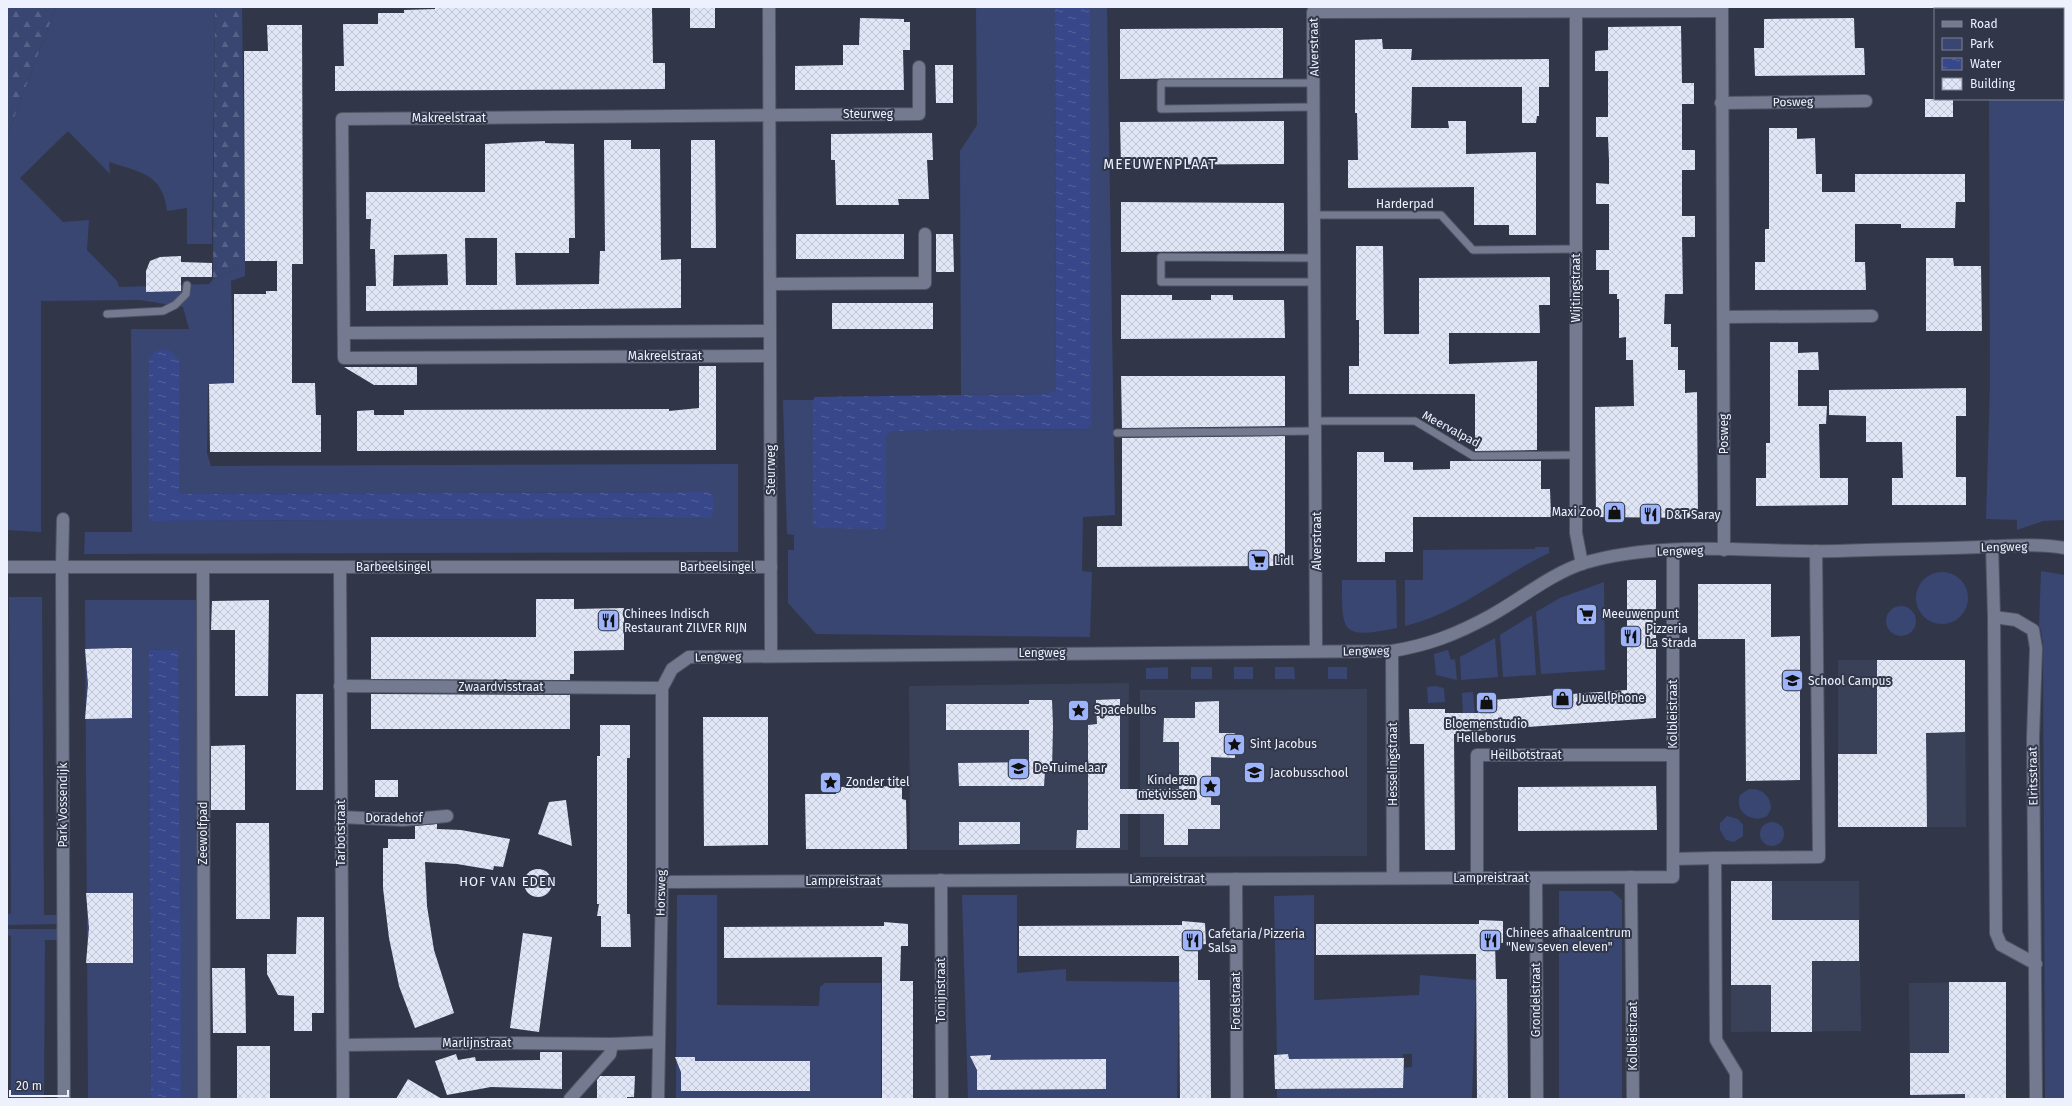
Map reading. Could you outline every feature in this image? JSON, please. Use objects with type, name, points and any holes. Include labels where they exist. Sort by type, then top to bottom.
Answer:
[{"type":"street","name":"Steurweg","points":[[769,7],[771,656]]},
{"type":"street","name":"Alverstraat","points":[[1316,651],[1316,258],[1314,215],[1313,12],[1489,9],[1576,11],[1722,9]]},
{"type":"street","name":"Posweg","points":[[1722,9],[1721,103],[1724,317],[1724,550]]},
{"type":"street","name":"Wijtingstraat","points":[[1576,11],[1576,533],[1582,564]]},
{"type":"street","name":"Steurweg","points":[[769,114],[919,114],[919,67]]},
{"type":"street","name":"Posweg","points":[[1721,103],[1866,100]]},
{"type":"street","name":"Makreelstraat","points":[[769,114],[342,119],[344,358],[770,356]]},
{"type":"street","points":[[770,284],[925,283],[925,234]]},
{"type":"street","points":[[1724,317],[1872,316]]},
{"type":"street","name":"Makreelstraat","points":[[344,333],[770,331]]},
{"type":"street","points":[[7,567],[62,567],[63,519]]},
{"type":"street","points":[[1992,546],[1994,617],[1996,933],[2002,945],[2036,964]]},
{"type":"street","name":"Lengweg","points":[[662,688],[672,668],[689,657],[1392,651],[1448,638],[1491,616],[1535,587],[1582,564],[1614,555],[1673,550],[1816,551],[1992,546],[2064,547]]},
{"type":"street","name":"Kolbleistraat","points":[[1673,550],[1673,877]]},
{"type":"street","points":[[1673,859],[1818,857],[1816,551]]},
{"type":"street","name":"Barbeelsingel","points":[[62,567],[771,567]]},
{"type":"street","name":"Park Vossendijk","points":[[62,567],[64,1099]]},
{"type":"street","name":"Zeewolfpad","points":[[203,567],[204,1099]]},
{"type":"street","name":"Tarbotstraat","points":[[340,567],[343,1099]]},
{"type":"street","name":"Elritsstraat","points":[[1994,617],[2016,620],[2032,630],[2036,648],[2033,738],[2036,1099]]},
{"type":"street","name":"Hesselingstraat","points":[[1392,651],[1393,878]]},
{"type":"street","name":"Zwaardvisstraat","points":[[340,686],[662,688]]},
{"type":"street","name":"Horsweg","points":[[658,1099],[662,882],[662,688]]},
{"type":"street","name":"Heilbotstraat","points":[[1478,878],[1477,755],[1673,755]]},
{"type":"street","name":"Doradehof","points":[[341,818],[403,820],[447,816]]},
{"type":"street","points":[[1714,858],[1716,1040],[1736,1073],[1736,1099]]},
{"type":"street","name":"Kolbleistraat","points":[[1631,877],[1633,1099]]},
{"type":"street","name":"Lampreistraat","points":[[662,882],[1673,877]]},
{"type":"street","name":"Grondelstraat","points":[[1536,878],[1537,1099]]},
{"type":"street","name":"Forelstraat","points":[[1236,879],[1237,1099]]},
{"type":"street","name":"Tonijnstraat","points":[[941,880],[942,1099]]},
{"type":"street","name":"Marlijnstraat","points":[[343,1045],[489,1043],[612,1044],[659,1042]]},
{"type":"street","points":[[570,1099],[610,1054],[612,1044]]},
{"type":"lane","name":"Alverstraat","points":[[1314,83],[1161,83],[1161,110],[1314,107]]},
{"type":"lane","name":"Harderpad","points":[[1314,215],[1441,215],[1473,250],[1576,248]]},
{"type":"lane","points":[[1316,258],[1161,257],[1161,282],[1316,282]]},
{"type":"lane","points":[[107,314],[163,312],[175,305],[186,294],[186,285]]},
{"type":"lane","name":"Meervalpad","points":[[1316,426],[1415,421],[1474,456],[1576,455]]},
{"type":"lane","points":[[1117,433],[1316,426]]},
{"type":"shaded area","points":[[1838,660],[1965,660],[1966,827],[1838,827]]},
{"type":"shaded area","name":"De Tuimelaar","points":[[1129,683],[1128,850],[910,850],[909,686]]},
{"type":"shaded area","name":"Jacobusschool","points":[[1367,689],[1367,856],[1140,857],[1140,690]]},
{"type":"shaded area","points":[[1731,881],[1859,881],[1861,1031],[1731,1032]]},
{"type":"shaded area","points":[[2006,982],[2006,1099],[1910,1099],[1909,983]]},
{"type":"green space","points":[[7,7],[56,7],[7,136]]},
{"type":"green space","points":[[56,7],[215,7],[212,244],[187,244],[187,208],[167,211],[165,198],[155,181],[139,172],[109,162],[110,174],[68,131],[20,178],[63,222],[89,220],[87,250],[117,281],[119,287],[209,284],[213,279],[245,265],[245,276],[231,281],[234,384],[208,385],[207,453],[211,466],[738,464],[738,552],[84,554],[85,532],[132,532],[131,329],[189,329],[183,307],[140,300],[41,301],[41,532],[7,530],[7,136]],"holes":[[[179,360],[178,494],[707,492],[711,518],[149,521],[149,361]]]},
{"type":"green space","points":[[215,7],[242,7],[245,265],[213,279]]},
{"type":"green space","points":[[976,7],[1055,7],[1056,390],[1045,394],[961,395],[960,151],[977,125]]},
{"type":"green space","points":[[1089,7],[1107,7],[1115,515],[1083,517],[1082,571],[1092,572],[1090,637],[816,634],[788,603],[788,550],[794,550],[794,535],[787,534],[783,400],[813,400],[813,430],[886,527],[886,436],[893,431],[1087,429]]},
{"type":"green space","points":[[2065,7],[2065,520],[2043,521],[2017,530],[2017,520],[1986,519],[1990,386],[1989,100],[2064,100],[2064,8],[1989,8]]},
{"type":"green space","points":[[1535,547],[1549,547],[1549,553],[1531,562],[1463,603],[1426,620],[1405,626],[1405,580],[1423,580],[1423,550],[1535,549]]},
{"type":"green space","points":[[2041,571],[2065,575],[2065,1099],[2045,1099],[2043,644],[2041,630],[2039,627]]},
{"type":"green space","points":[[1937,572],[1947,572],[1961,579],[1968,593],[1968,603],[1961,617],[1947,624],[1937,624],[1927,620],[1920,613],[1916,603],[1916,593],[1920,583],[1927,576]]},
{"type":"green space","points":[[1342,580],[1396,580],[1397,628],[1365,633],[1355,632],[1348,628],[1343,612]]},
{"type":"green space","points":[[1604,582],[1605,670],[1541,674],[1536,612],[1560,598]]},
{"type":"green space","points":[[9,597],[42,597],[44,915],[58,915],[58,924],[7,925],[7,914],[11,914]]},
{"type":"green space","points":[[85,600],[196,600],[199,1099],[181,1099],[181,935],[177,649],[149,650],[151,1099],[88,1099]]},
{"type":"green space","points":[[1901,606],[1907,607],[1915,615],[1915,627],[1907,635],[1901,636],[1895,635],[1887,627],[1886,621],[1887,615],[1895,607]]},
{"type":"green space","points":[[1532,615],[1536,675],[1503,677],[1500,635]]},
{"type":"green space","points":[[1495,638],[1498,677],[1461,680],[1460,657]]},
{"type":"green space","points":[[1448,650],[1451,660],[1455,659],[1457,680],[1436,675],[1434,654]]},
{"type":"green space","points":[[1168,667],[1168,679],[1146,679],[1146,668]]},
{"type":"green space","points":[[1191,667],[1212,667],[1212,679],[1191,679]]},
{"type":"green space","points":[[1234,667],[1253,667],[1253,679],[1234,679]]},
{"type":"green space","points":[[1275,667],[1294,667],[1295,679],[1275,679]]},
{"type":"green space","points":[[1328,667],[1347,667],[1347,679],[1328,679]]},
{"type":"green space","points":[[1435,686],[1444,688],[1445,702],[1428,703],[1427,687]]},
{"type":"green space","points":[[1473,692],[1475,717],[1463,717],[1462,693]]},
{"type":"green space","points":[[1749,789],[1762,791],[1769,800],[1771,809],[1767,816],[1761,818],[1750,817],[1742,811],[1739,801],[1740,795]]},
{"type":"green space","points":[[1727,816],[1738,819],[1743,825],[1743,836],[1734,842],[1726,840],[1720,830],[1720,823]]},
{"type":"green space","points":[[1767,822],[1777,822],[1784,829],[1784,839],[1777,846],[1767,846],[1760,839],[1760,829]]},
{"type":"green space","points":[[1559,891],[1612,891],[1622,900],[1622,1099],[1559,1099]]},
{"type":"green space","points":[[677,895],[717,895],[717,1005],[819,1006],[820,987],[825,983],[881,983],[881,1099],[676,1099]]},
{"type":"green space","points":[[962,895],[1017,895],[1017,973],[1066,969],[1066,981],[1179,982],[1177,1099],[968,1099]]},
{"type":"green space","points":[[1314,895],[1314,1000],[1419,995],[1420,975],[1476,980],[1472,1099],[1277,1099],[1277,1089],[1403,1088],[1403,1068],[1412,1067],[1412,1054],[1403,1054],[1403,1058],[1288,1059],[1288,1054],[1277,1055],[1274,896]]},
{"type":"green space","points":[[7,929],[57,929],[57,940],[45,940],[44,1099],[11,1099],[11,936],[7,935]]},
{"type":"water","points":[[1055,7],[1090,7],[1091,424],[1087,429],[893,431],[886,436],[886,527],[883,529],[816,528],[813,523],[813,400],[815,397],[1045,394],[1056,390]]},
{"type":"water","points":[[165,349],[172,352],[179,360],[179,494],[708,492],[713,496],[714,510],[711,518],[149,521],[149,361],[154,352]]},
{"type":"water","points":[[178,649],[181,1099],[151,1099],[149,650]]},
{"type":"building","points":[[435,7],[652,7],[653,63],[665,63],[665,89],[335,91],[335,66],[344,66],[343,24],[378,24],[378,13],[404,13],[404,10],[435,9]]},
{"type":"building","points":[[690,7],[715,7],[715,28],[690,28]]},
{"type":"building","points":[[860,18],[904,19],[904,22],[910,22],[910,50],[903,50],[904,90],[795,90],[795,66],[843,65],[843,45],[859,45]]},
{"type":"building","points":[[1854,18],[1855,48],[1864,48],[1865,75],[1755,76],[1754,48],[1764,48],[1764,19]]},
{"type":"building","points":[[267,25],[302,25],[303,264],[292,264],[292,383],[315,383],[316,415],[321,415],[321,452],[210,452],[209,384],[234,383],[234,294],[266,294],[266,291],[277,291],[277,261],[245,261],[244,51],[268,51]]},
{"type":"building","points":[[1681,26],[1682,83],[1694,83],[1694,104],[1682,104],[1682,150],[1695,150],[1695,170],[1682,170],[1682,216],[1695,216],[1695,237],[1682,237],[1683,294],[1665,294],[1664,324],[1671,324],[1671,347],[1678,347],[1678,370],[1685,370],[1685,393],[1697,392],[1698,518],[1596,517],[1595,407],[1634,406],[1633,360],[1626,360],[1626,337],[1619,338],[1619,299],[1617,299],[1617,294],[1609,294],[1609,270],[1596,270],[1596,250],[1609,250],[1609,204],[1596,204],[1596,183],[1609,184],[1609,160],[1608,137],[1596,137],[1596,117],[1608,117],[1608,71],[1595,71],[1595,51],[1608,50],[1608,27]]},
{"type":"building","points":[[1283,28],[1283,78],[1120,79],[1120,29]]},
{"type":"building","points":[[1382,39],[1383,49],[1412,49],[1411,60],[1549,59],[1549,87],[1539,87],[1539,116],[1537,116],[1536,123],[1522,123],[1522,87],[1412,87],[1411,128],[1449,128],[1448,121],[1466,121],[1466,154],[1536,152],[1536,235],[1509,235],[1509,225],[1474,225],[1474,187],[1348,188],[1348,160],[1358,160],[1357,113],[1355,113],[1355,40]]},
{"type":"building","points":[[935,65],[953,65],[953,103],[936,103]]},
{"type":"building","points":[[1925,99],[1953,100],[1953,117],[1925,117]]},
{"type":"building","points":[[1284,121],[1284,164],[1121,165],[1120,122]]},
{"type":"building","points":[[1769,128],[1797,128],[1797,139],[1815,138],[1816,174],[1822,174],[1822,192],[1855,192],[1855,174],[1965,174],[1965,202],[1956,202],[1955,228],[1901,228],[1901,224],[1855,224],[1855,262],[1865,262],[1866,290],[1755,290],[1755,262],[1765,262],[1765,229],[1769,229]]},
{"type":"building","points":[[932,133],[933,160],[927,160],[929,199],[898,199],[899,205],[836,205],[835,160],[831,160],[831,134]]},
{"type":"building","points":[[604,140],[631,140],[631,149],[660,149],[661,260],[681,259],[681,308],[366,311],[366,286],[376,286],[375,249],[370,249],[371,219],[366,219],[366,192],[485,192],[485,144],[545,141],[545,143],[574,144],[575,238],[569,238],[569,253],[515,253],[516,285],[599,284],[600,251],[605,251]],"holes":[[[465,238],[497,238],[497,285],[466,285]],[[447,254],[448,285],[393,286],[394,255]]]},
{"type":"building","points":[[691,140],[715,140],[716,248],[691,248]]},
{"type":"building","points":[[1121,202],[1284,203],[1284,251],[1121,252]]},
{"type":"building","points":[[796,234],[904,234],[904,259],[796,259]]},
{"type":"building","points":[[936,234],[953,234],[954,272],[936,272]]},
{"type":"building","points":[[1356,246],[1383,246],[1384,334],[1419,334],[1419,278],[1550,277],[1550,305],[1539,305],[1540,333],[1449,333],[1449,364],[1537,361],[1537,450],[1475,451],[1475,394],[1349,394],[1349,366],[1359,366],[1359,320],[1356,320]]},
{"type":"building","points":[[181,256],[181,262],[212,263],[212,277],[181,277],[181,291],[146,292],[146,271],[150,261],[160,257]]},
{"type":"building","points":[[1926,258],[1953,258],[1954,266],[1981,266],[1982,331],[1926,331]]},
{"type":"building","points":[[1121,295],[1172,295],[1172,300],[1211,300],[1211,295],[1233,295],[1233,300],[1284,300],[1285,338],[1121,339]]},
{"type":"building","points":[[832,303],[933,303],[933,329],[832,329]]},
{"type":"building","points":[[1770,342],[1798,342],[1798,353],[1818,352],[1819,370],[1798,370],[1798,406],[1827,406],[1826,424],[1819,424],[1820,478],[1848,478],[1848,505],[1756,506],[1756,478],[1766,478],[1766,443],[1770,443]]},
{"type":"building","points":[[699,366],[716,366],[716,450],[357,451],[357,411],[374,410],[374,415],[404,415],[404,410],[669,409],[669,411],[699,408]]},
{"type":"building","points":[[344,367],[417,367],[417,385],[374,385]]},
{"type":"building","points":[[1121,376],[1285,376],[1285,426],[1122,428]]},
{"type":"building","points":[[1966,388],[1966,416],[1956,416],[1956,477],[1966,477],[1966,505],[1892,505],[1892,478],[1903,478],[1902,442],[1866,442],[1866,416],[1829,415],[1829,390]]},
{"type":"building","points":[[1285,436],[1285,566],[1097,567],[1097,526],[1122,526],[1122,438]]},
{"type":"building","points":[[1357,452],[1384,452],[1384,462],[1413,462],[1413,470],[1450,469],[1450,461],[1541,461],[1541,489],[1550,489],[1551,517],[1413,517],[1413,552],[1385,552],[1385,562],[1357,562]]},
{"type":"building","points":[[1627,580],[1656,580],[1656,718],[1458,732],[1458,734],[1454,734],[1455,850],[1425,850],[1424,744],[1410,744],[1409,709],[1445,709],[1445,713],[1478,713],[1477,701],[1627,690]]},
{"type":"building","points":[[1698,584],[1771,584],[1771,637],[1800,636],[1800,780],[1746,781],[1745,639],[1698,639]]},
{"type":"building","points":[[536,599],[574,599],[574,609],[624,608],[624,650],[574,651],[574,674],[570,674],[570,680],[371,679],[371,637],[536,637]]},
{"type":"building","points":[[269,600],[268,696],[235,696],[235,630],[211,630],[212,601]]},
{"type":"building","points":[[132,648],[132,718],[85,719],[88,684],[85,649]]},
{"type":"building","points":[[1877,660],[1965,660],[1965,732],[1926,733],[1927,827],[1838,827],[1838,754],[1877,754]]},
{"type":"building","points":[[296,694],[323,694],[323,790],[296,790]]},
{"type":"building","points":[[371,694],[570,695],[570,729],[371,729]]},
{"type":"building","points":[[1120,699],[1120,789],[1179,789],[1179,742],[1163,742],[1164,718],[1195,718],[1195,702],[1219,701],[1219,733],[1235,733],[1235,758],[1211,757],[1211,805],[1220,805],[1220,829],[1188,829],[1188,845],[1164,845],[1164,814],[1120,814],[1120,848],[1076,848],[1077,830],[1088,830],[1088,725],[1097,724],[1096,700]]},
{"type":"building","points":[[1029,700],[1052,700],[1052,771],[1045,771],[1044,786],[959,786],[958,763],[1029,762],[1029,730],[946,730],[946,704],[1029,704]]},
{"type":"building","points":[[703,717],[768,717],[768,845],[704,846]]},
{"type":"building","points":[[600,725],[630,725],[630,758],[627,758],[627,914],[630,914],[631,947],[601,947],[601,916],[597,916],[599,904],[597,904],[597,756],[600,756]]},
{"type":"building","points":[[245,745],[245,810],[211,810],[211,746]]},
{"type":"building","points":[[375,780],[398,780],[398,797],[375,797]]},
{"type":"building","points":[[902,786],[902,799],[906,800],[907,849],[806,849],[805,794],[836,794],[836,787]]},
{"type":"building","points":[[1656,786],[1657,830],[1518,831],[1518,787]]},
{"type":"building","points":[[566,800],[572,846],[538,834],[549,802]]},
{"type":"building","points":[[959,822],[1020,822],[1020,844],[959,845]]},
{"type":"building","points":[[236,823],[269,823],[270,919],[236,919]]},
{"type":"building","points":[[437,824],[437,829],[461,830],[510,839],[503,867],[494,866],[493,870],[457,864],[425,862],[427,906],[434,950],[454,1013],[415,1028],[399,986],[389,938],[383,888],[383,848],[388,848],[388,839],[415,839],[415,826]]},
{"type":"building","points":[[538,869],[548,873],[552,883],[548,893],[538,897],[528,893],[524,883],[528,873]]},
{"type":"building","points":[[1731,881],[1772,881],[1772,920],[1859,920],[1859,961],[1812,961],[1812,1032],[1771,1032],[1771,985],[1731,985]]},
{"type":"building","points":[[86,893],[133,893],[133,963],[86,963],[89,928]]},
{"type":"building","points":[[297,917],[324,917],[324,1013],[312,1013],[312,1031],[294,1031],[294,996],[278,995],[267,974],[267,954],[296,954]]},
{"type":"building","points":[[1479,920],[1503,921],[1503,943],[1495,943],[1496,979],[1507,979],[1508,1099],[1477,1099],[1476,954],[1316,955],[1316,924],[1479,924]]},
{"type":"building","points":[[1182,921],[1205,923],[1206,944],[1198,945],[1198,980],[1210,980],[1211,1099],[1180,1099],[1179,956],[1019,956],[1019,926],[1182,925]]},
{"type":"building","points":[[884,922],[908,924],[908,946],[901,946],[900,981],[913,981],[913,1099],[882,1099],[882,957],[724,958],[724,927],[884,926]]},
{"type":"building","points":[[523,933],[552,937],[539,1032],[510,1028]]},
{"type":"building","points":[[212,968],[245,968],[246,1033],[213,1033]]},
{"type":"building","points":[[1949,982],[2006,982],[2006,1099],[1965,1099],[1965,1094],[1910,1095],[1910,1053],[1949,1053]]},
{"type":"building","points":[[237,1046],[270,1046],[270,1099],[237,1099]]},
{"type":"building","points":[[540,1052],[562,1052],[562,1089],[491,1087],[447,1095],[435,1061],[456,1054],[458,1060],[475,1057],[476,1061],[540,1060]]},
{"type":"building","points":[[1288,1054],[1289,1059],[1404,1058],[1403,1088],[1275,1089],[1274,1055]]},
{"type":"building","points":[[991,1055],[990,1060],[1106,1059],[1106,1089],[977,1090],[977,1070],[970,1056]]},
{"type":"building","points":[[675,1057],[695,1057],[695,1061],[810,1061],[810,1091],[681,1091],[681,1072]]},
{"type":"building","points":[[600,1076],[635,1076],[634,1097],[627,1097],[627,1099],[597,1098],[597,1080]]},
{"type":"building","points":[[408,1079],[442,1099],[396,1099]]},
{"type":"place","name":"Maxi Zoo","points":[[1615,512]]},
{"type":"place","name":"D&T Saray","points":[[1650,515]]},
{"type":"place","name":"Lidl","points":[[1259,561]]},
{"type":"place","name":"Meeuwenpunt","points":[[1587,614]]},
{"type":"place","name":"Chinees Indisch Restaurant ZILVER RIJN","points":[[608,621]]},
{"type":"place","name":"Pizzeria La Strada","points":[[1630,636]]},
{"type":"place","name":"School Campus","points":[[1793,681]]},
{"type":"place","name":"Juwel Phone","points":[[1562,698]]},
{"type":"place","name":"Bloemenstudio Helleborus","points":[[1486,703]]},
{"type":"place","name":"Spacebulbs","points":[[1078,710]]},
{"type":"place","name":"Sint Jacobus","points":[[1235,744]]},
{"type":"place","name":"De Tuimelaar","points":[[1019,768]]},
{"type":"place","name":"Jacobusschool","points":[[1254,773]]},
{"type":"place","name":"Zonder titel","points":[[830,782]]},
{"type":"place","name":"Kinderen met vissen","points":[[1211,787]]},
{"type":"place","name":"Chinees afhaalcentrum \"New seven eleven\"","points":[[1490,940]]},
{"type":"place","name":"Cafetaria/Pizzeria Salsa","points":[[1193,941]]},
{"type":"district","name":"MEEUWENPLAAT","points":[[1160,164]]},
{"type":"district","name":"HOF VAN EDEN","points":[[508,881]]}]
